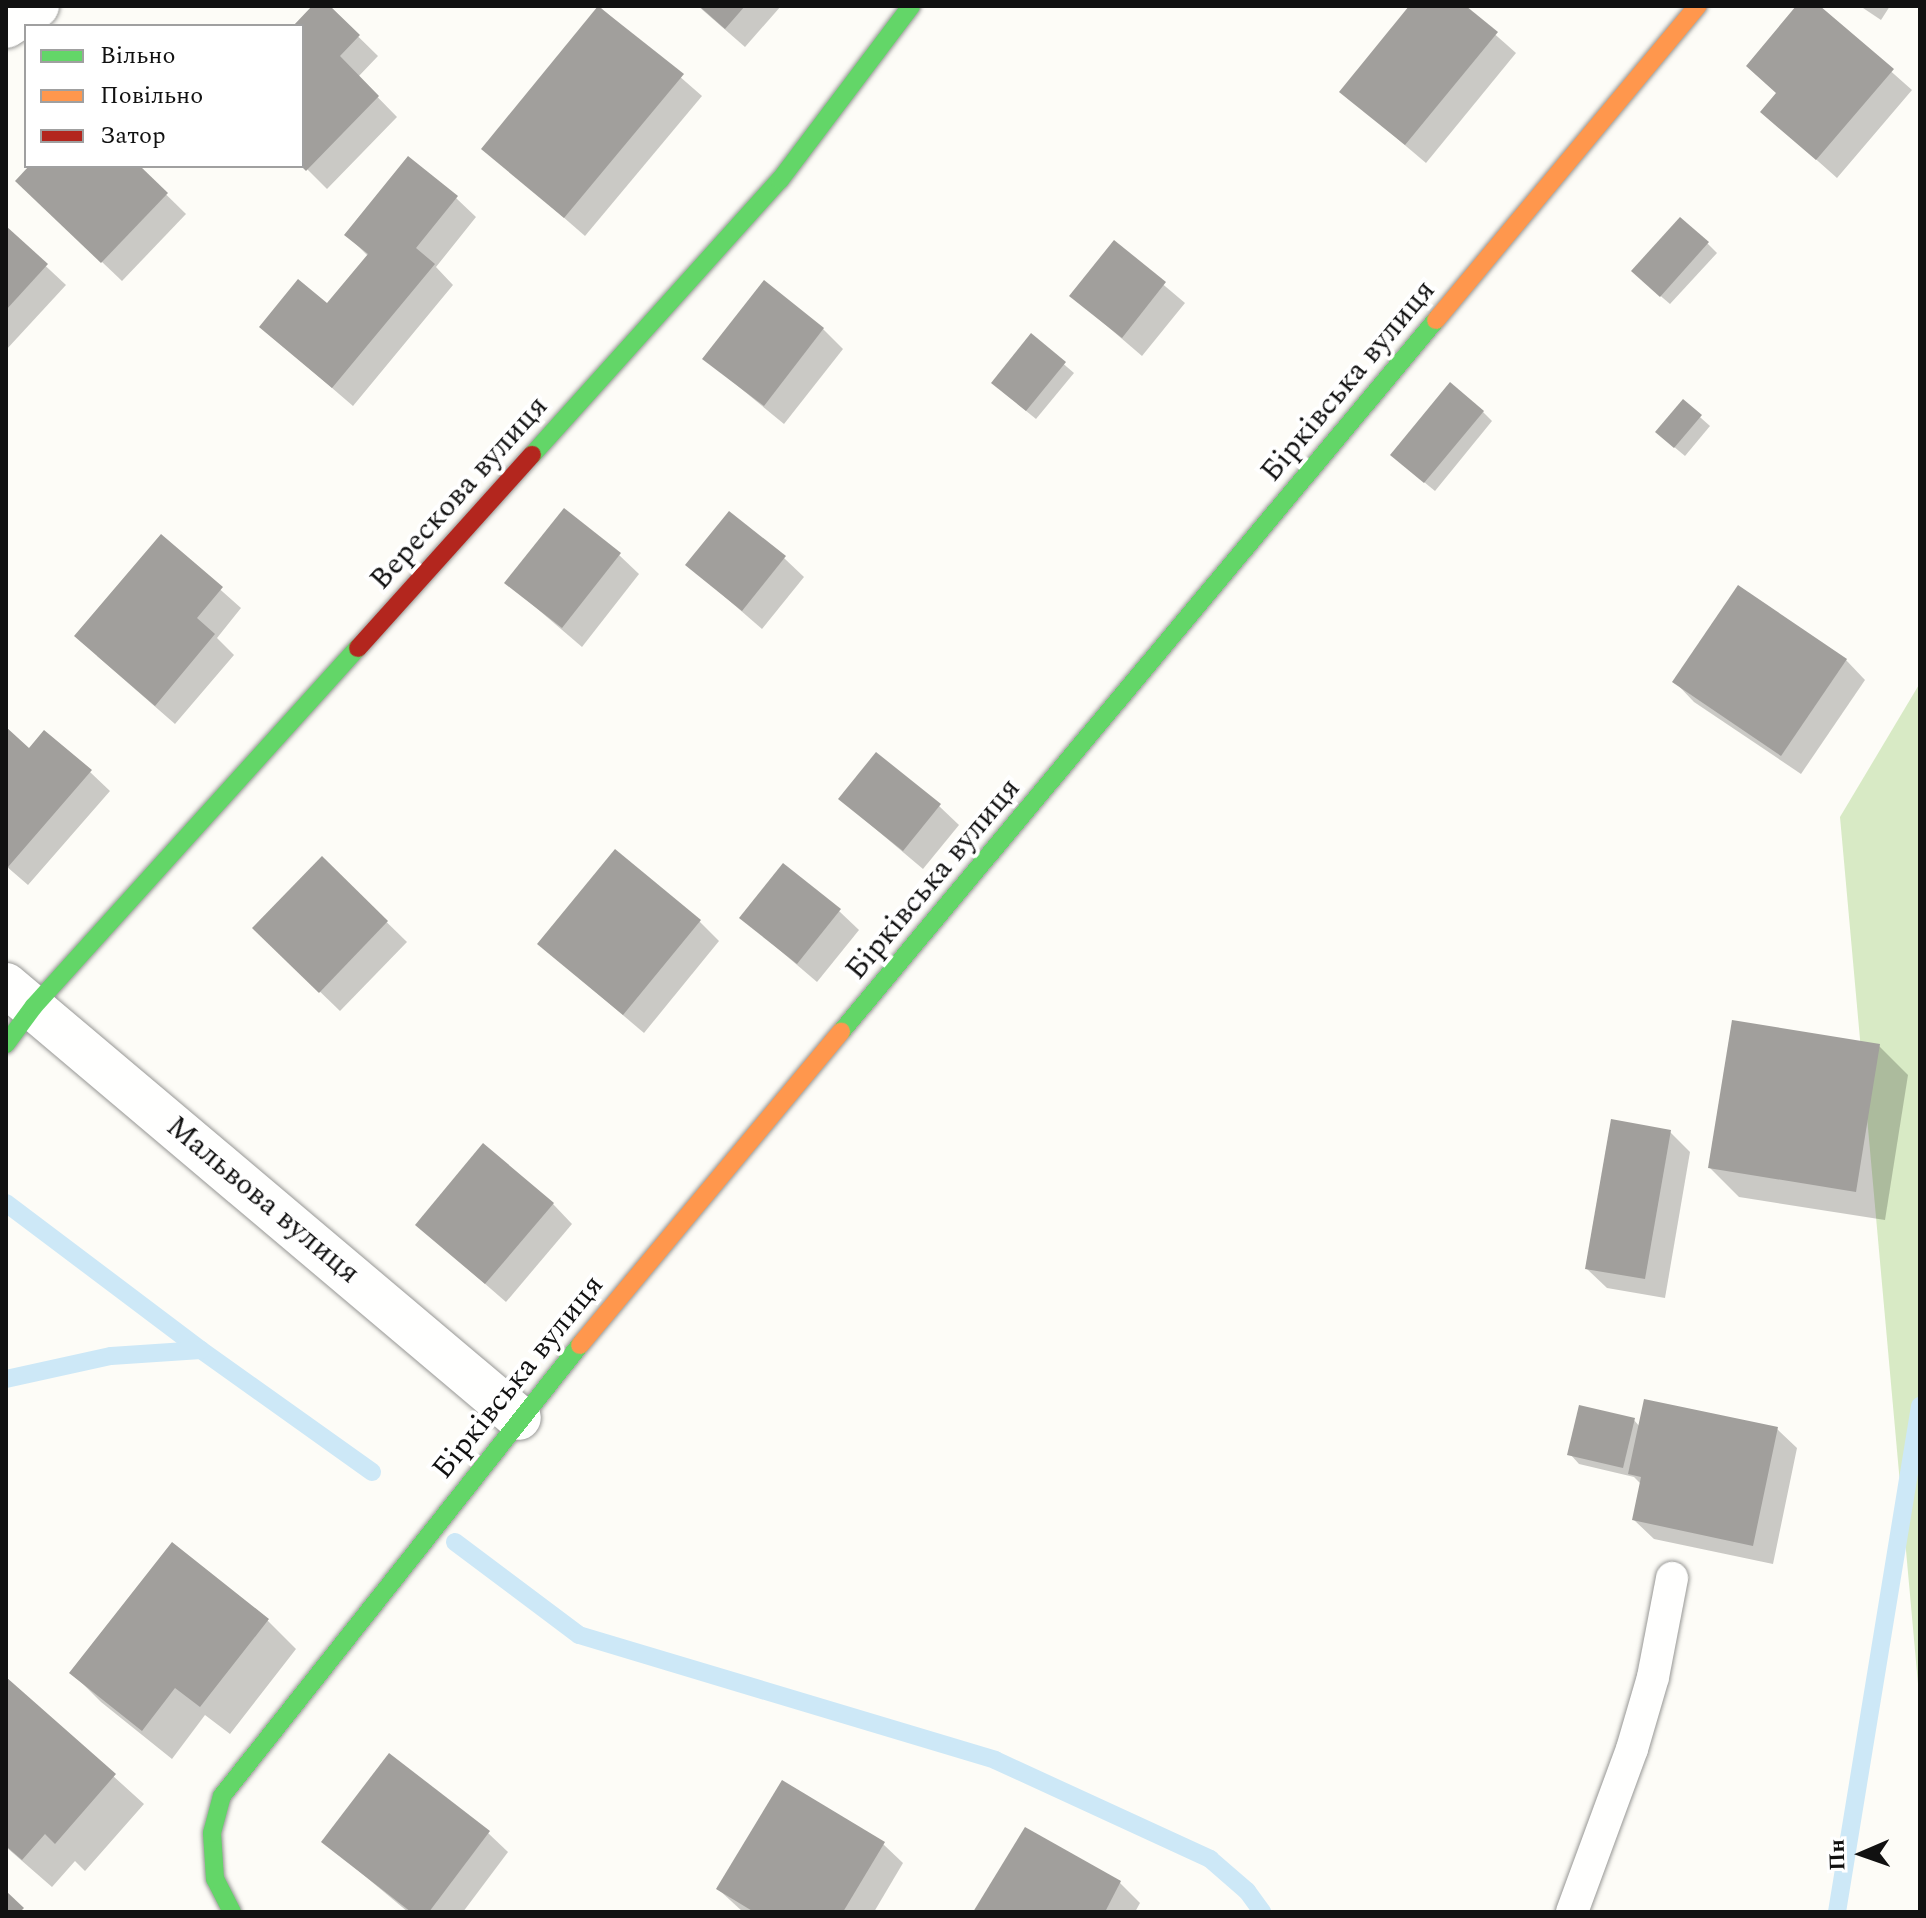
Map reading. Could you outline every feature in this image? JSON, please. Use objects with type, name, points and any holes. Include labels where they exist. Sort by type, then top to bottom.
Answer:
[{"type":"street","points":[[6,26],[37,6]]},
{"type":"street","name":"Верескова вулиця","points":[[6,1044],[20,995],[780,180],[911,6]]},
{"type":"street","name":"Бірківська вулиця","points":[[232,1912],[215,1879],[212,1833],[222,1796],[519,1418],[1698,6]]},
{"type":"street","name":"Мальвова вулиця","points":[[20,995],[519,1418]]},
{"type":"lane","points":[[1572,1912],[1636,1735],[1653,1677],[1672,1578]]},
{"type":"green space","points":[[1920,683],[1920,1706],[1840,817]]},
{"type":"building","points":[[312,6],[330,6],[360,35],[340,56],[379,96],[306,171],[303,168],[304,24],[295,24]]},
{"type":"building","points":[[598,6],[684,74],[564,218],[481,149]]},
{"type":"building","points":[[699,6],[745,6],[725,29]]},
{"type":"building","points":[[1409,6],[1466,6],[1498,32],[1405,145],[1339,92]]},
{"type":"building","points":[[1796,6],[1820,6],[1894,69],[1816,160],[1760,112],[1776,93],[1746,66]]},
{"type":"building","points":[[408,156],[458,196],[416,248],[435,264],[332,388],[259,327],[298,279],[327,303],[368,254],[344,235]]},
{"type":"building","points":[[27,168],[142,168],[168,193],[101,263],[15,181]]},
{"type":"building","points":[[1680,217],[1709,242],[1660,297],[1631,271]]},
{"type":"building","points":[[6,226],[48,264],[6,310]]},
{"type":"building","points":[[1114,240],[1166,282],[1122,338],[1069,296]]},
{"type":"building","points":[[764,280],[824,328],[764,406],[702,359]]},
{"type":"building","points":[[1031,333],[1066,362],[1026,411],[991,383]]},
{"type":"building","points":[[1450,382],[1484,411],[1424,483],[1390,455]]},
{"type":"building","points":[[1683,399],[1702,415],[1674,448],[1655,432]]},
{"type":"building","points":[[564,508],[621,553],[562,628],[504,583]]},
{"type":"building","points":[[729,511],[786,556],[742,611],[685,565]]},
{"type":"building","points":[[161,534],[223,587],[197,618],[215,634],[155,706],[74,636]]},
{"type":"building","points":[[1738,585],[1847,659],[1781,756],[1672,682]]},
{"type":"building","points":[[6,727],[29,748],[44,730],[92,770],[8,867]]},
{"type":"building","points":[[876,752],[941,804],[903,851],[838,799]]},
{"type":"building","points":[[615,849],[701,920],[623,1015],[537,944]]},
{"type":"building","points":[[322,856],[388,921],[319,993],[252,928]]},
{"type":"building","points":[[783,863],[841,909],[797,964],[739,918]]},
{"type":"building","points":[[1732,1020],[1880,1044],[1856,1192],[1708,1168]]},
{"type":"building","points":[[1611,1119],[1671,1130],[1645,1279],[1585,1269]]},
{"type":"building","points":[[483,1143],[554,1203],[485,1284],[415,1225]]},
{"type":"building","points":[[1644,1399],[1778,1427],[1753,1546],[1632,1520],[1641,1477],[1628,1474]]},
{"type":"building","points":[[1579,1405],[1635,1418],[1623,1468],[1567,1455]]},
{"type":"building","points":[[172,1542],[269,1619],[200,1707],[175,1688],[142,1731],[69,1673]]},
{"type":"building","points":[[6,1677],[116,1774],[55,1844],[45,1834],[22,1860],[6,1846]]},
{"type":"building","points":[[389,1753],[490,1831],[429,1912],[411,1912],[321,1842]]},
{"type":"building","points":[[782,1780],[885,1842],[843,1912],[754,1912],[716,1889]]},
{"type":"building","points":[[1025,1827],[1121,1881],[1105,1912],[973,1912]]},
{"type":"building","points":[[6,1891],[24,1908],[20,1912],[6,1912]]},
{"type":"waterway","points":[[6,1203],[201,1350],[372,1472]]},
{"type":"waterway","points":[[6,1379],[111,1356],[201,1350]]},
{"type":"waterway","points":[[1837,1912],[1920,1406]]},
{"type":"waterway","points":[[455,1542],[579,1635],[995,1760],[1210,1859],[1247,1891],[1262,1912]]},
{"type":"traffic: fast","points":[[532,455],[780,180],[911,6]]},
{"type":"traffic: fast","points":[[841,1032],[1436,320]]},
{"type":"traffic: fast","points":[[6,1044],[34,1006],[358,648]]},
{"type":"traffic: fast","points":[[232,1912],[215,1879],[212,1833],[222,1796],[580,1345]]},
{"type":"traffic: slow","points":[[1436,320],[1698,6]]},
{"type":"traffic: slow","points":[[580,1345],[841,1032]]},
{"type":"traffic: jam","points":[[358,648],[532,455]]}]
